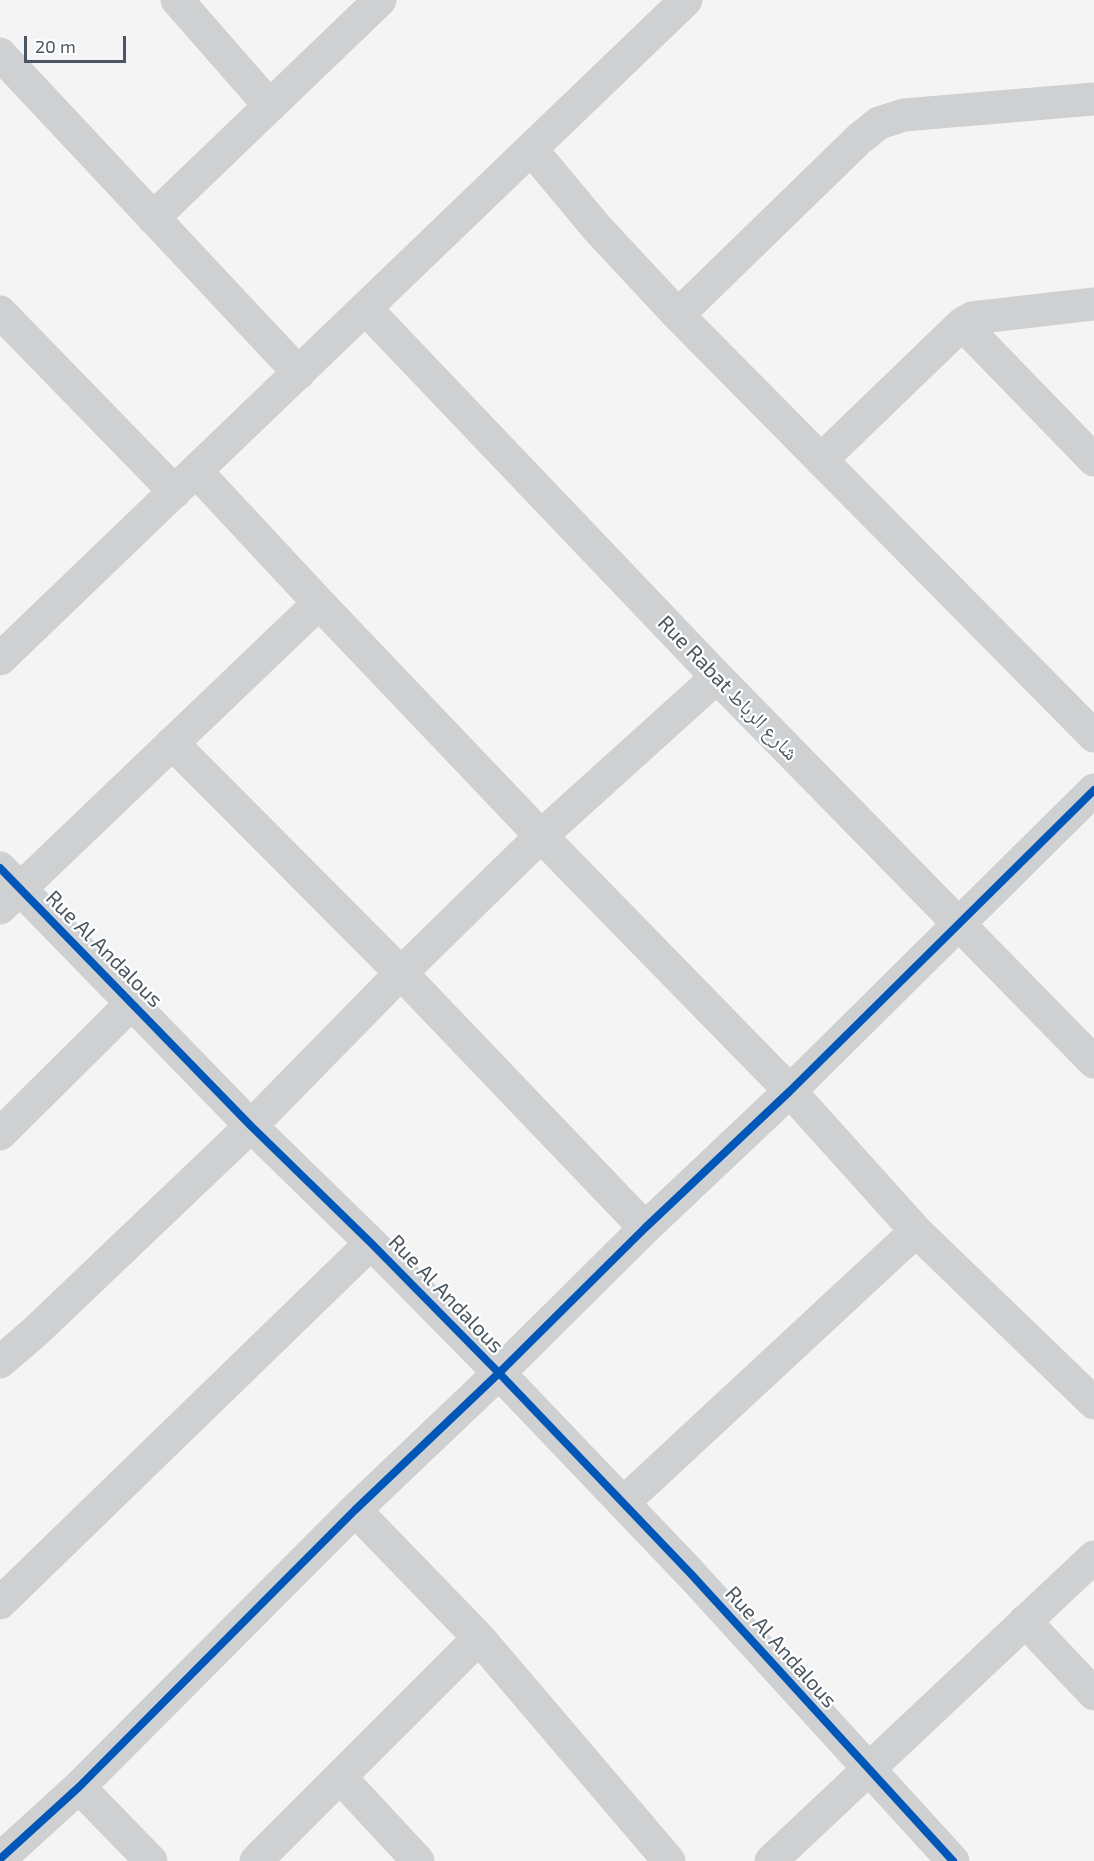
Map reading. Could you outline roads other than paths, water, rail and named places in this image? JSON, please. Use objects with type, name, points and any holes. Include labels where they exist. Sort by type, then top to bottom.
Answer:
[{"type":"street","points":[[177,0],[269,105]]},
{"type":"street","points":[[153,218],[380,0]]},
{"type":"street","points":[[0,659],[686,0]]},
{"type":"street","points":[[0,54],[299,373]]},
{"type":"street","points":[[678,315],[859,139],[879,123],[904,115],[1094,99]]},
{"type":"street","points":[[532,150],[597,228],[678,315],[1094,736]]},
{"type":"street","points":[[821,460],[962,324],[972,318],[1094,304]]},
{"type":"street","name":"Rue Rabat شارع الرباط","points":[[366,309],[717,677],[1094,1062]]},
{"type":"street","points":[[2,319],[318,603],[790,1091],[916,1232],[1094,1403]]},
{"type":"street","points":[[962,324],[1094,460]]},
{"type":"street","points":[[7,889],[172,743],[318,603]]},
{"type":"street","points":[[0,1362],[36,1331],[251,1126],[401,973],[541,836],[717,677]]},
{"type":"street","points":[[172,743],[401,973],[645,1228]]},
{"type":"street","points":[[0,1859],[79,1787],[355,1510],[499,1373],[645,1228],[790,1091],[1094,790]]},
{"type":"street","name":"Rue Al Andalous","points":[[7,889],[132,1003],[251,1126],[499,1373],[691,1574],[953,1861]]},
{"type":"street","points":[[0,1134],[132,1003]]},
{"type":"street","points":[[623,1503],[916,1232]]},
{"type":"street","points":[[0,1603],[371,1243]]},
{"type":"street","points":[[355,1510],[479,1638],[669,1861]]},
{"type":"street","points":[[771,1861],[1094,1557]]},
{"type":"street","points":[[1025,1621],[1094,1694]]},
{"type":"street","points":[[256,1861],[479,1638]]},
{"type":"street","points":[[340,1777],[418,1861]]},
{"type":"street","points":[[79,1787],[151,1861]]}]
